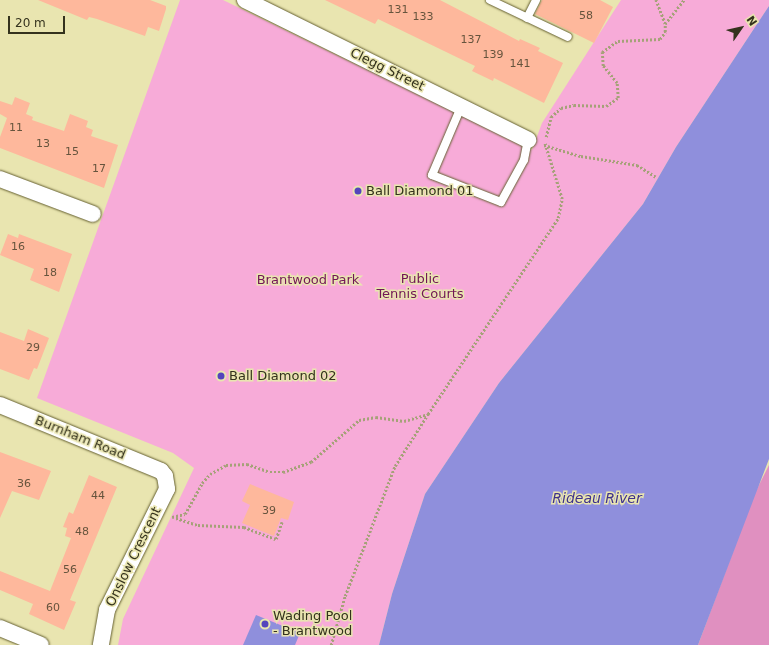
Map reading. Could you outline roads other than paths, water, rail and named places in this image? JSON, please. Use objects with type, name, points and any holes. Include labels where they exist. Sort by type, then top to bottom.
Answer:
[{"type":"street","name":"Clegg Street","points":[[245,0],[269,5],[461,107],[528,140]]},
{"type":"street","points":[[0,179],[93,214]]},
{"type":"street","name":"Burnham Road","points":[[0,405],[161,471]]},
{"type":"street","name":"Onslow Crescent","points":[[101,645],[107,610],[166,489],[167,482],[161,471]]},
{"type":"street","points":[[0,628],[41,645]]},
{"type":"lane","points":[[490,0],[568,38]]},
{"type":"lane","points":[[527,18],[536,0]]},
{"type":"lane","points":[[461,107],[432,175],[501,202],[524,160],[528,140]]},
{"type":"water","name":"Rideau River","points":[[769,6],[769,459],[698,645],[379,645],[392,594],[425,494],[499,383],[643,204],[676,147]]},
{"type":"water","name":"Wading Pool - Brantwood","points":[[256,615],[300,633],[295,645],[243,645]]},
{"type":"place","name":"Ball Diamond 01","points":[[358,191]]},
{"type":"place","name":"Ball Diamond 02","points":[[221,376]]},
{"type":"place","name":"Wading Pool - Brantwood","points":[[265,624]]},
{"type":"park label","name":"Brantwood Park","points":[[308,280]]},
{"type":"park label","name":"Public Tennis Courts","points":[[420,288]]}]
